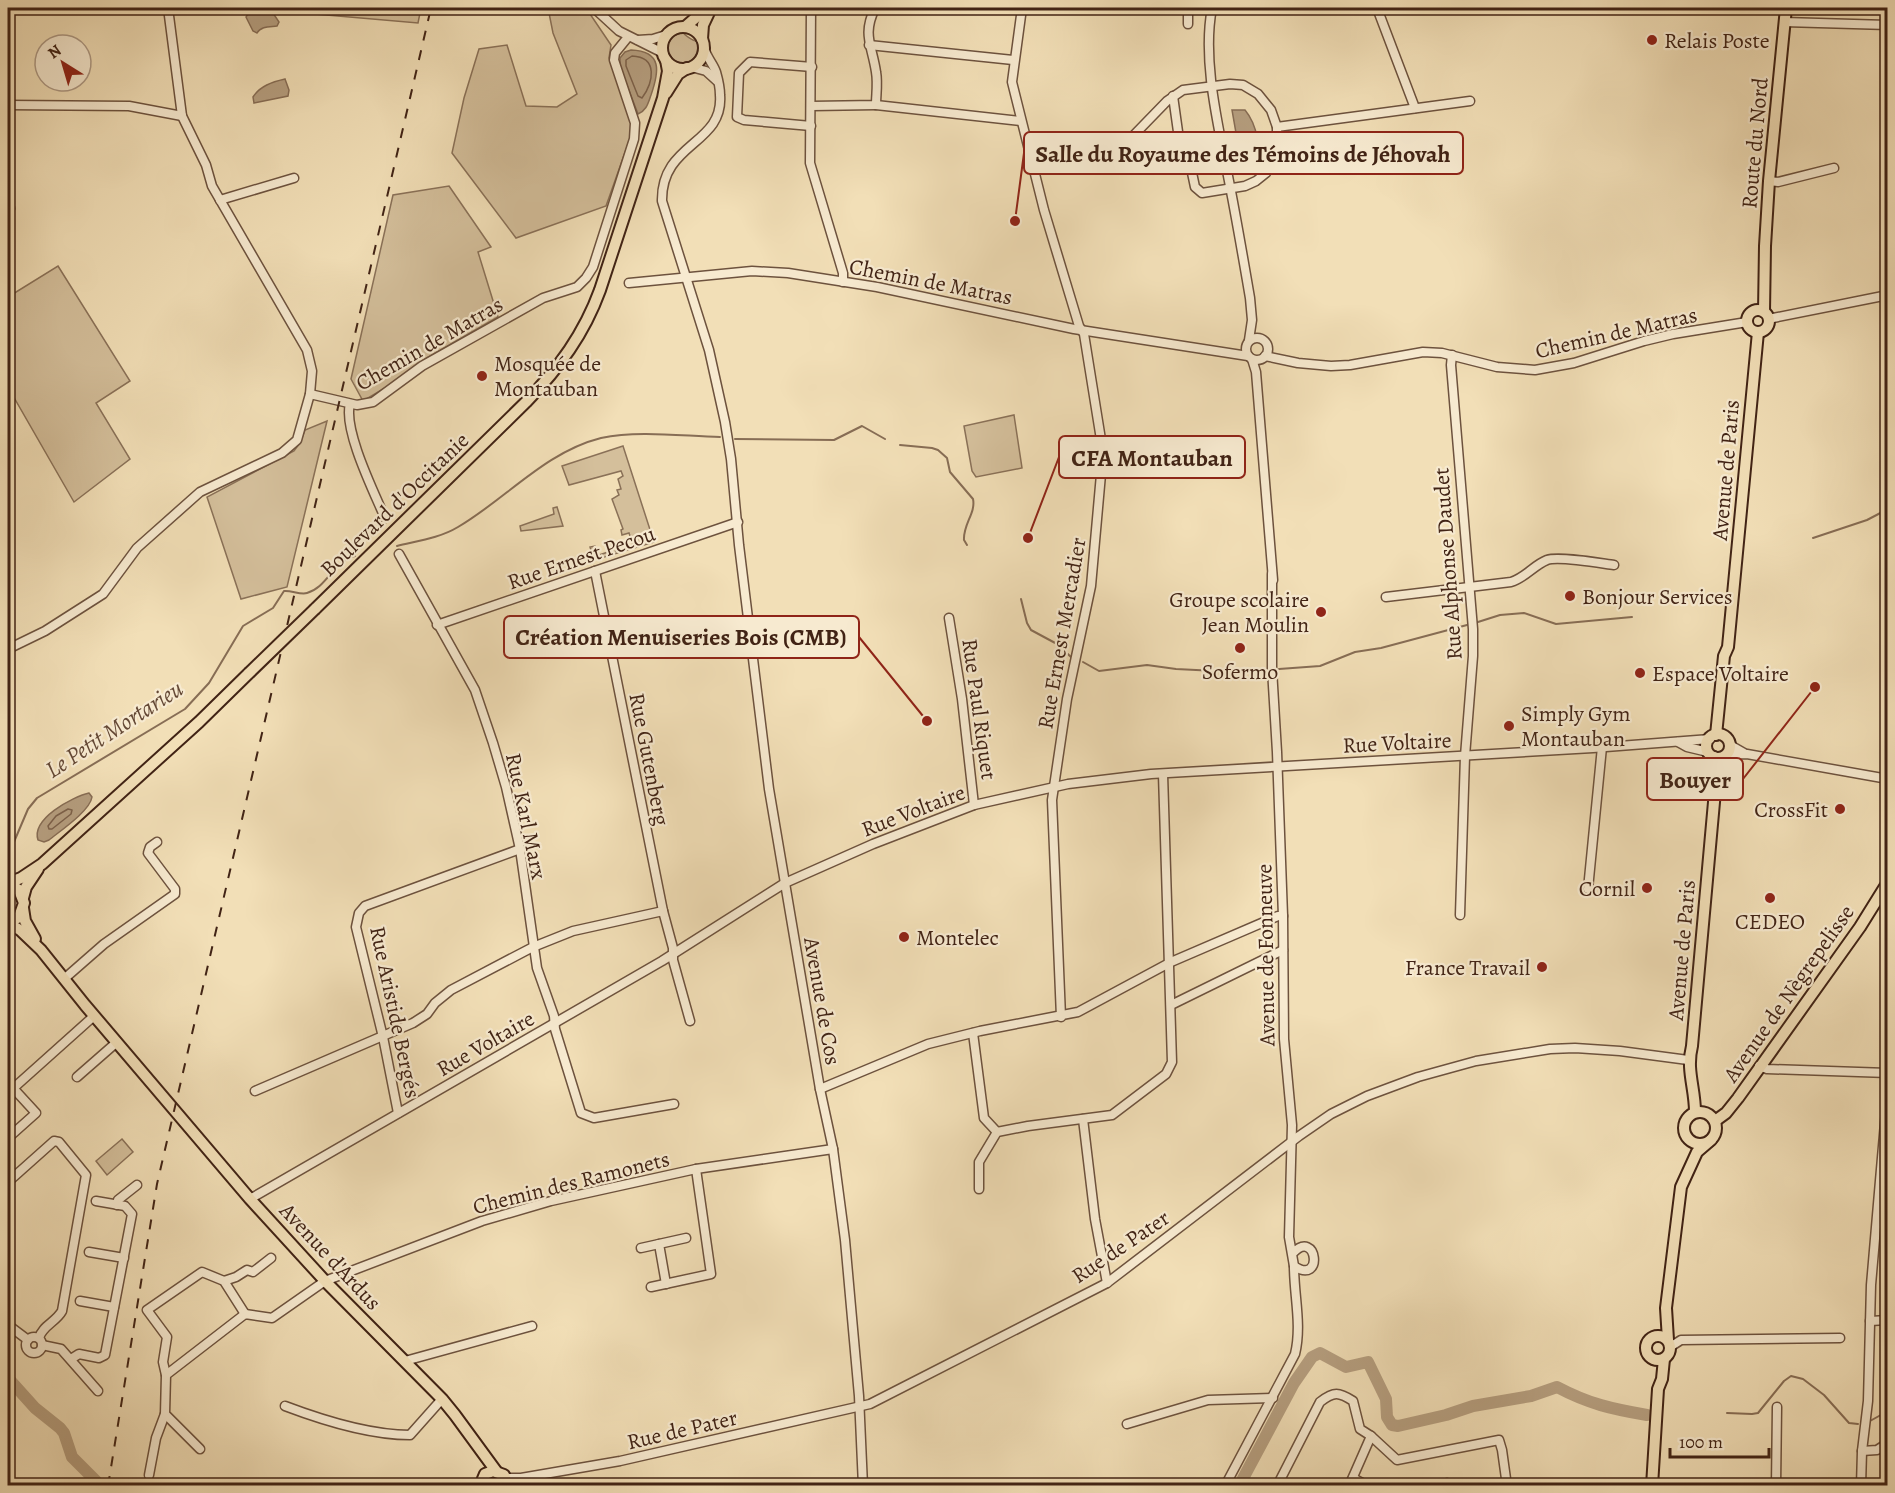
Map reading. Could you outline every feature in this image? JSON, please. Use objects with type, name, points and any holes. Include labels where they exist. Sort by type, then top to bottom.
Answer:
[{"type":"main road","points":[[709,8],[703,25],[700,59],[689,67],[673,66],[664,57],[663,44],[666,35],[675,29],[685,27],[709,8]]},
{"type":"main road","name":"Route du Nord","points":[[1762,314],[1769,181],[1786,8]]},
{"type":"main road","points":[[685,27],[693,30],[703,43]]},
{"type":"main road","name":"Boulevard d'Occitanie","points":[[8,883],[21,878],[42,864],[200,722],[526,402],[566,357],[595,303],[663,98],[668,71],[664,57]]},
{"type":"main road","name":"Boulevard d'Occitanie","points":[[663,98],[676,78],[689,67]]},
{"type":"main road","points":[[1762,314],[1767,326],[1758,332],[1752,330],[1747,322],[1748,316],[1762,314]]},
{"type":"main road","name":"Avenue de Paris","points":[[1695,1112],[1688,1060],[1692,1046],[1715,791],[1719,785],[1719,747],[1731,656],[1728,647],[1758,332]]},
{"type":"main road","name":"Boulevard d'Occitanie","points":[[8,923],[19,917],[26,887],[42,864]]},
{"type":"main road","name":"Avenue de Nègrepelisse","points":[[1715,1120],[1726,1113],[1738,1098],[1860,927],[1887,882]]},
{"type":"main road","points":[[8,883],[19,890],[25,921],[41,950]]},
{"type":"main road","points":[[8,923],[20,930],[41,950]]},
{"type":"main road","name":"Avenue d'Ardus","points":[[41,950],[94,1016],[250,1199],[325,1281],[442,1399],[477,1447],[490,1473],[507,1483]]},
{"type":"main road","points":[[1686,1173],[1697,1152],[1712,1140],[1716,1131],[1715,1120],[1709,1114],[1695,1112],[1688,1116],[1684,1124],[1684,1132],[1688,1139],[1702,1144],[1712,1140]]},
{"type":"main road","points":[[1669,1344],[1663,1336],[1650,1338],[1646,1346],[1648,1356],[1659,1359],[1669,1354],[1669,1344],[1666,1308],[1679,1199],[1686,1173],[1688,1139]]},
{"type":"main road","points":[[1656,1336],[1666,1308]]},
{"type":"main road","points":[[1652,1485],[1658,1389],[1662,1379],[1659,1359]]},
{"type":"main road","points":[[480,1485],[490,1473]]},
{"type":"street","points":[[8,649],[45,631],[102,594],[137,548],[200,492],[282,453],[294,444],[300,434],[310,394],[312,370],[307,350],[212,186],[206,165],[182,116],[168,8]]},
{"type":"street","points":[[594,8],[609,24],[664,57]]},
{"type":"street","points":[[811,8],[810,163],[843,273],[843,282]]},
{"type":"street","points":[[875,8],[869,20],[869,45],[876,72],[876,105]]},
{"type":"street","name":"Rue Ernest Mercadier","points":[[1022,8],[1012,81],[1029,152],[1084,334],[1103,452],[1091,586],[1053,787],[1060,1017]]},
{"type":"street","points":[[1188,8],[1188,24]]},
{"type":"street","points":[[1212,8],[1208,39],[1213,86],[1252,320],[1262,339],[1258,356],[1246,350],[1252,320]]},
{"type":"street","points":[[1377,8],[1415,108]]},
{"type":"street","points":[[1785,22],[1887,25]]},
{"type":"street","points":[[630,38],[648,40],[666,35]]},
{"type":"street","name":"Chemin de Matras","points":[[310,394],[357,405],[373,402],[422,366],[543,298],[577,287],[586,278],[592,267],[636,130],[633,114],[614,60],[615,53],[630,38]]},
{"type":"street","name":"Avenue de Cos","points":[[703,43],[707,58],[717,74],[720,104],[716,120],[702,137],[680,153],[667,171],[661,187],[662,201],[709,350],[731,459],[769,789],[820,1089],[833,1149],[845,1240],[860,1407],[862,1485]]},
{"type":"street","points":[[869,45],[1014,60]]},
{"type":"street","points":[[811,126],[744,120],[737,117],[737,108],[739,73],[750,62],[812,67]]},
{"type":"street","points":[[689,67],[704,70],[717,81]]},
{"type":"street","points":[[1133,136],[1173,96],[1183,90],[1230,84],[1243,85],[1258,94],[1270,110],[1277,127],[1274,158],[1266,173],[1250,184],[1202,193],[1198,191],[1195,188],[1191,168],[1180,146],[1173,96]]},
{"type":"street","points":[[1277,127],[1470,101]]},
{"type":"street","points":[[8,105],[129,106],[182,116]]},
{"type":"street","points":[[812,106],[876,105],[1021,121]]},
{"type":"street","points":[[1029,152],[1133,136],[1180,146]]},
{"type":"street","points":[[1769,181],[1778,182],[1834,168]]},
{"type":"street","points":[[220,200],[294,178]]},
{"type":"street","points":[[8,201],[10,208],[8,209]]},
{"type":"street","name":"Chemin de Matras","points":[[629,283],[767,271],[877,287],[1082,330],[1331,366],[1350,365],[1423,352],[1452,355],[1507,369],[1547,369],[1644,341],[1747,322]]},
{"type":"street","points":[[1762,314],[1887,295]]},
{"type":"street","name":"Chemin de Matras","points":[[1224,351],[1256,338],[1262,339]]},
{"type":"street","name":"Rue Alphonse Daudet","points":[[1452,355],[1450,365],[1473,656],[1465,756],[1460,915]]},
{"type":"street","name":"Avenue de Fonneuve","points":[[1225,1485],[1291,1365],[1298,1341],[1293,1253],[1289,1237],[1292,1142],[1284,1040],[1283,916],[1274,679],[1276,598],[1272,574],[1256,372],[1258,356]]},
{"type":"street","points":[[350,404],[348,412],[350,429],[385,518]]},
{"type":"street","name":"Rue Ernest Pecou","points":[[437,625],[738,522]]},
{"type":"street","name":"Rue Karl Marx","points":[[399,554],[475,690],[506,787],[520,849],[537,968],[554,1016],[582,1113],[594,1118],[674,1104]]},
{"type":"street","points":[[1386,597],[1518,580],[1542,563],[1554,559],[1614,565]]},
{"type":"street","name":"Rue Gutenberg","points":[[595,571],[673,960],[690,1021]]},
{"type":"street","name":"Rue Paul Riquet","points":[[949,618],[962,699],[974,805]]},
{"type":"street","name":"Rue Voltaire","points":[[250,1199],[555,1023],[785,883],[873,844],[974,805],[1053,787],[1163,774],[1678,742],[1719,747],[1887,779]]},
{"type":"street","points":[[1588,889],[1602,747]]},
{"type":"street","points":[[980,1189],[979,1162],[997,1132],[1112,1115],[1166,1074],[1172,1062],[1163,774]]},
{"type":"street","points":[[64,979],[104,944],[176,894],[175,889],[148,853],[150,847],[157,842]]},
{"type":"street","name":"Rue Aristide Bergés","points":[[398,1113],[383,1037],[356,927],[359,913],[365,906],[520,849]]},
{"type":"street","points":[[255,1090],[383,1037],[427,1014],[435,1003],[451,990],[533,947],[573,931],[663,911]]},
{"type":"street","points":[[820,1089],[928,1044],[1078,1012],[1170,962],[1278,916],[1283,916]]},
{"type":"street","points":[[1171,1005],[1283,950]]},
{"type":"street","points":[[8,1138],[36,1113],[10,1091],[94,1016]]},
{"type":"street","points":[[973,1033],[984,1118],[997,1132]]},
{"type":"street","points":[[77,1077],[117,1042]]},
{"type":"street","name":"Rue de Pater","points":[[507,1483],[520,1478],[620,1461],[870,1404],[1107,1283],[1331,1114],[1367,1096],[1418,1077],[1476,1061],[1560,1048],[1620,1051],[1688,1060]]},
{"type":"street","points":[[1759,1066],[1767,1069],[1887,1073]]},
{"type":"street","points":[[1861,1485],[1887,1088]]},
{"type":"street","points":[[1083,1119],[1095,1219],[1107,1283]]},
{"type":"street","points":[[8,1182],[54,1141],[59,1142],[86,1175],[62,1311],[40,1332],[40,1342],[39,1351],[31,1352],[26,1346],[28,1340],[33,1337],[40,1342],[61,1348],[98,1391]]},
{"type":"street","name":"Chemin des Ramonets","points":[[245,1314],[272,1318],[325,1281],[482,1221],[551,1201],[696,1169],[833,1149]]},
{"type":"street","points":[[651,1287],[711,1274],[696,1169]]},
{"type":"street","points":[[117,1204],[118,1200],[137,1185]]},
{"type":"street","points":[[71,1359],[79,1354],[99,1358],[105,1355],[132,1214],[125,1206],[96,1202]]},
{"type":"street","points":[[1289,1229],[1293,1239],[1305,1247]]},
{"type":"street","points":[[641,1248],[686,1238]]},
{"type":"street","points":[[659,1244],[666,1284]]},
{"type":"street","points":[[1293,1253],[1298,1248],[1305,1247]]},
{"type":"street","name":"Avenue de Fonneuve","points":[[1296,1298],[1300,1280],[1314,1265],[1315,1257],[1312,1250],[1305,1247]]},
{"type":"street","points":[[89,1252],[124,1258]]},
{"type":"street","points":[[224,1281],[247,1270],[253,1272],[271,1258]]},
{"type":"street","points":[[1294,1266],[1300,1270],[1308,1270]]},
{"type":"street","points":[[149,1475],[156,1438],[165,1414],[166,1375],[163,1362],[167,1337],[147,1310],[202,1272],[224,1281],[245,1314],[166,1375]]},
{"type":"street","points":[[80,1301],[114,1307]]},
{"type":"street","points":[[1870,1321],[1887,1320]]},
{"type":"street","points":[[8,1325],[28,1340]]},
{"type":"street","points":[[405,1361],[532,1326]]},
{"type":"street","points":[[1669,1344],[1681,1340],[1840,1338]]},
{"type":"street","points":[[1277,1485],[1320,1402],[1331,1393],[1340,1393],[1353,1401],[1360,1429],[1397,1460],[1499,1440],[1503,1450],[1507,1485]]},
{"type":"street","points":[[1127,1424],[1208,1400],[1273,1398]]},
{"type":"street","points":[[285,1406],[389,1435],[410,1435],[442,1399]]},
{"type":"street","points":[[1776,1485],[1777,1407]]},
{"type":"street","points":[[165,1414],[200,1449]]},
{"type":"street","points":[[1368,1485],[1351,1482],[1371,1436]]},
{"type":"street","points":[[1862,1451],[1877,1450],[1887,1443]]},
{"type":"shaded area","points":[[244,8],[421,8],[418,23]]},
{"type":"shaded area","points":[[548,8],[586,8],[611,45],[609,58],[633,130],[606,206],[516,238],[452,153],[464,98],[479,49],[507,45],[526,106],[557,107],[577,94],[553,33]]},
{"type":"shaded area","points":[[683,32],[689,38],[697,41],[698,50],[691,61],[685,63],[673,59],[667,45],[673,36]]},
{"type":"shaded area","points":[[449,186],[491,247],[478,252],[498,317],[425,359],[363,401],[351,379],[393,195]]},
{"type":"shaded area","points":[[58,266],[130,381],[96,403],[130,459],[74,502],[8,387],[8,297]]},
{"type":"shaded area","points":[[1014,415],[1022,468],[976,477],[972,471],[964,426]]},
{"type":"shaded area","points":[[327,421],[287,587],[241,599],[207,497],[294,451],[305,430]]},
{"type":"shaded area","points":[[623,446],[654,542],[601,558],[592,553],[590,547],[595,546],[599,555],[611,551],[608,544],[613,542],[616,551],[633,545],[629,533],[622,535],[621,530],[623,529],[612,499],[619,495],[617,490],[621,489],[618,479],[623,476],[621,471],[569,485],[562,466]]},
{"type":"shaded area","points":[[557,507],[563,526],[521,531],[520,526],[554,514],[553,508]]},
{"type":"shaded area","points":[[122,1139],[133,1152],[107,1175],[96,1161]]},
{"type":"water","points":[[258,9],[273,13],[279,22],[277,26],[263,28],[257,33],[253,31],[246,17],[249,12]]},
{"type":"water","points":[[631,50],[649,54],[654,59],[657,71],[649,101],[638,114],[620,67],[620,58],[625,52]]},
{"type":"water","points":[[285,79],[289,90],[288,96],[254,103],[253,97],[259,90]]},
{"type":"water","points":[[1232,110],[1245,110],[1253,123],[1257,138],[1254,150],[1248,154],[1240,156]]},
{"type":"water","points":[[89,793],[92,797],[86,808],[67,826],[49,840],[44,842],[38,840],[37,832],[41,824],[54,810]]},
{"type":"waterway","name":"Le Petit Mortarieu","points":[[735,439],[834,440],[862,426],[885,439]]},
{"type":"waterway","name":"Le Petit Mortarieu","points":[[397,546],[451,531],[476,516],[544,465],[562,454],[601,438],[630,434],[720,437]]},
{"type":"waterway","name":"Le Petit Mortarieu","points":[[900,445],[932,448],[947,458],[950,472],[973,499],[973,509],[964,534],[967,545]]},
{"type":"waterway","name":"Le Petit Mortarieu","points":[[1813,538],[1867,520],[1888,509]]},
{"type":"waterway","name":"Le Petit Mortarieu","points":[[8,856],[28,809],[37,798],[185,709],[209,683],[243,626],[273,608],[284,591],[304,593],[314,590],[341,563],[355,556]]},
{"type":"waterway","name":"Le Petit Mortarieu","points":[[1021,599],[1031,630],[1057,644],[1071,657]]},
{"type":"waterway","name":"Le Petit Mortarieu","points":[[1478,622],[1500,615],[1524,613],[1556,624],[1632,617]]},
{"type":"waterway","name":"Le Petit Mortarieu","points":[[1279,669],[1320,666],[1355,652],[1381,648],[1467,625]]},
{"type":"waterway","name":"Le Petit Mortarieu","points":[[1083,662],[1099,671],[1147,665],[1236,672],[1268,669]]},
{"type":"waterway","points":[[1239,1486],[1294,1383],[1312,1357],[1320,1353],[1346,1367],[1368,1362],[1386,1399],[1387,1417],[1392,1425],[1398,1426],[1473,1406],[1531,1396],[1557,1387],[1601,1405],[1647,1415]]},
{"type":"waterway","points":[[1727,1413],[1758,1413],[1784,1381],[1791,1376],[1803,1379],[1824,1395],[1849,1423],[1858,1424]]},
{"type":"waterway","points":[[8,1378],[35,1408],[60,1428],[72,1457],[101,1486]]},
{"type":"waterway","points":[[1870,1421],[1888,1411]]},
{"type":"railway","points":[[108,1486],[157,1184],[431,8]]},
{"type":"place","name":"Relais Poste","points":[[1652,40]]},
{"type":"place","name":"Salle du Royaume des Témoins de Jéhovah","points":[[1015,221]]},
{"type":"place","name":"Mosquée de Montauban","points":[[482,376]]},
{"type":"place","name":"CFA Montauban","points":[[1028,538]]},
{"type":"place","name":"Bonjour Services","points":[[1570,596]]},
{"type":"place","name":"Groupe scolaire Jean Moulin","points":[[1321,612]]},
{"type":"place","name":"Sofermo","points":[[1240,648]]},
{"type":"place","name":"Espace Voltaire","points":[[1640,673]]},
{"type":"place","name":"Bouyer","points":[[1815,687]]},
{"type":"place","name":"Création Menuiseries Bois (CMB)","points":[[927,721]]},
{"type":"place","name":"Simply Gym Montauban","points":[[1509,726]]},
{"type":"place","name":"CrossFit","points":[[1840,809]]},
{"type":"place","name":"Cornil","points":[[1647,888]]},
{"type":"place","name":"CEDEO","points":[[1770,898]]},
{"type":"place","name":"Montelec","points":[[904,937]]},
{"type":"place","name":"France Travail","points":[[1542,967]]}]
